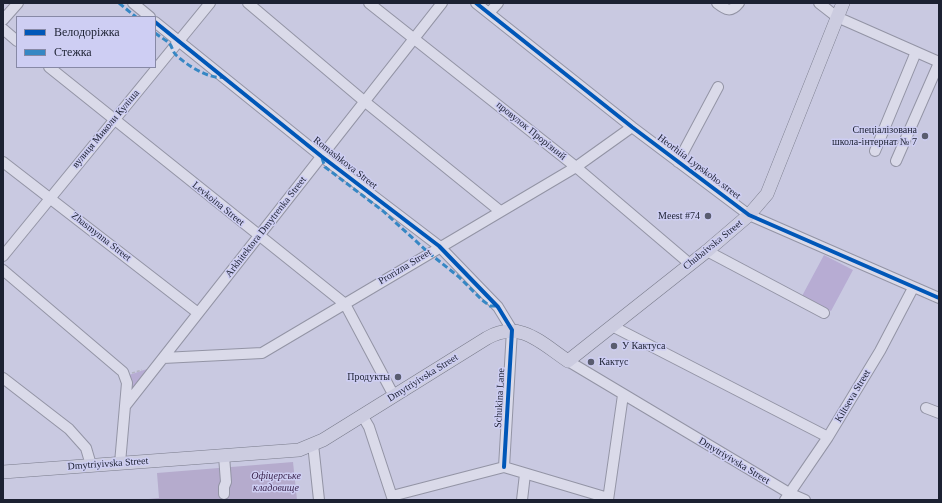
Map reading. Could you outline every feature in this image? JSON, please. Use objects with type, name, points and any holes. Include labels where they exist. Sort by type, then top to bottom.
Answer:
[{"type":"main road","name":"Chubaivska Street","points":[[568,361],[707,251],[749,215],[767,194],[843,3]]},
{"type":"main road","name":"Dmytriyivska Street","points":[[3,472],[299,450],[323,440],[494,334],[512,330],[532,337],[568,361]]},
{"type":"street","points":[[3,20],[18,3]]},
{"type":"street","points":[[133,3],[149,16]]},
{"type":"street","name":"вулиця Миколи Куліша","points":[[3,256],[210,3]]},
{"type":"street","points":[[248,3],[364,101],[500,211]]},
{"type":"street","name":"провулок Прорізний","points":[[369,3],[576,167],[690,264]]},
{"type":"street","name":"Arkhitektora Dmytrenka Street","points":[[126,405],[442,3]]},
{"type":"street","name":"Heorhiia Lypskoho street","points":[[476,3],[632,127],[749,215],[939,298]]},
{"type":"street","points":[[489,14],[498,3]]},
{"type":"street","points":[[717,3],[725,10],[735,8],[739,3]]},
{"type":"street","points":[[818,3],[837,17],[939,62],[896,161]]},
{"type":"street","name":"Romashkova Street","points":[[156,23],[322,156],[439,246],[494,302],[512,330]]},
{"type":"street","points":[[3,29],[16,40]]},
{"type":"street","points":[[875,151],[916,52]]},
{"type":"street","name":"Levkoina Street","points":[[50,68],[258,236],[345,304],[394,396]]},
{"type":"street","points":[[678,162],[718,87]]},
{"type":"street","name":"Prorizna Street","points":[[163,358],[262,353],[439,246],[576,167],[632,127]]},
{"type":"street","name":"Zhasmynna Street","points":[[3,162],[198,313]]},
{"type":"street","points":[[707,251],[824,313]]},
{"type":"street","points":[[3,270],[123,372],[127,383],[120,463]]},
{"type":"street","name":"Kiltseva Street","points":[[787,497],[828,437],[880,351],[914,288]]},
{"type":"street","points":[[612,326],[828,437]]},
{"type":"street","name":"Schukina Lane","points":[[504,468],[512,330]]},
{"type":"street","name":"Dmytriyivska Street","points":[[568,361],[787,497],[805,500]]},
{"type":"street","points":[[3,378],[69,429],[86,448],[91,465]]},
{"type":"street","points":[[362,415],[369,427],[392,498],[504,468],[608,499],[623,395]]},
{"type":"street","points":[[926,408],[939,413]]},
{"type":"street","points":[[313,444],[319,500]]},
{"type":"street","points":[[224,456],[226,482],[224,494]]},
{"type":"street","points":[[522,500],[525,474]]},
{"type":"shaded area","points":[[824,255],[853,270],[831,311],[802,296]]},
{"type":"shaded area","points":[[150,368],[135,391],[129,389],[129,375]]},
{"type":"green space","name":"Офіцерське кладовище","points":[[293,462],[297,500],[138,500],[159,498],[157,473]]},
{"type":"marked path","points":[[119,3],[135,16]]},
{"type":"marked path","points":[[156,34],[168,42],[176,55],[191,67],[211,76],[223,77]]},
{"type":"marked path","points":[[322,158],[325,167],[383,211],[429,253],[459,277],[482,300],[490,306],[496,306]]},
{"type":"cycle path","points":[[476,3],[632,127],[749,215],[939,298]]},
{"type":"cycle path","points":[[156,23],[321,156],[439,246],[498,307],[512,330],[504,467]]},
{"type":"place","name":"Спеціалізована школа-інтернат № 7","points":[[925,136]]},
{"type":"place","name":"Meest #74","points":[[708,216]]},
{"type":"place","name":"У Кактуса","points":[[614,346]]},
{"type":"place","name":"Кактус","points":[[591,362]]},
{"type":"place","name":"Продукты","points":[[398,377]]}]
